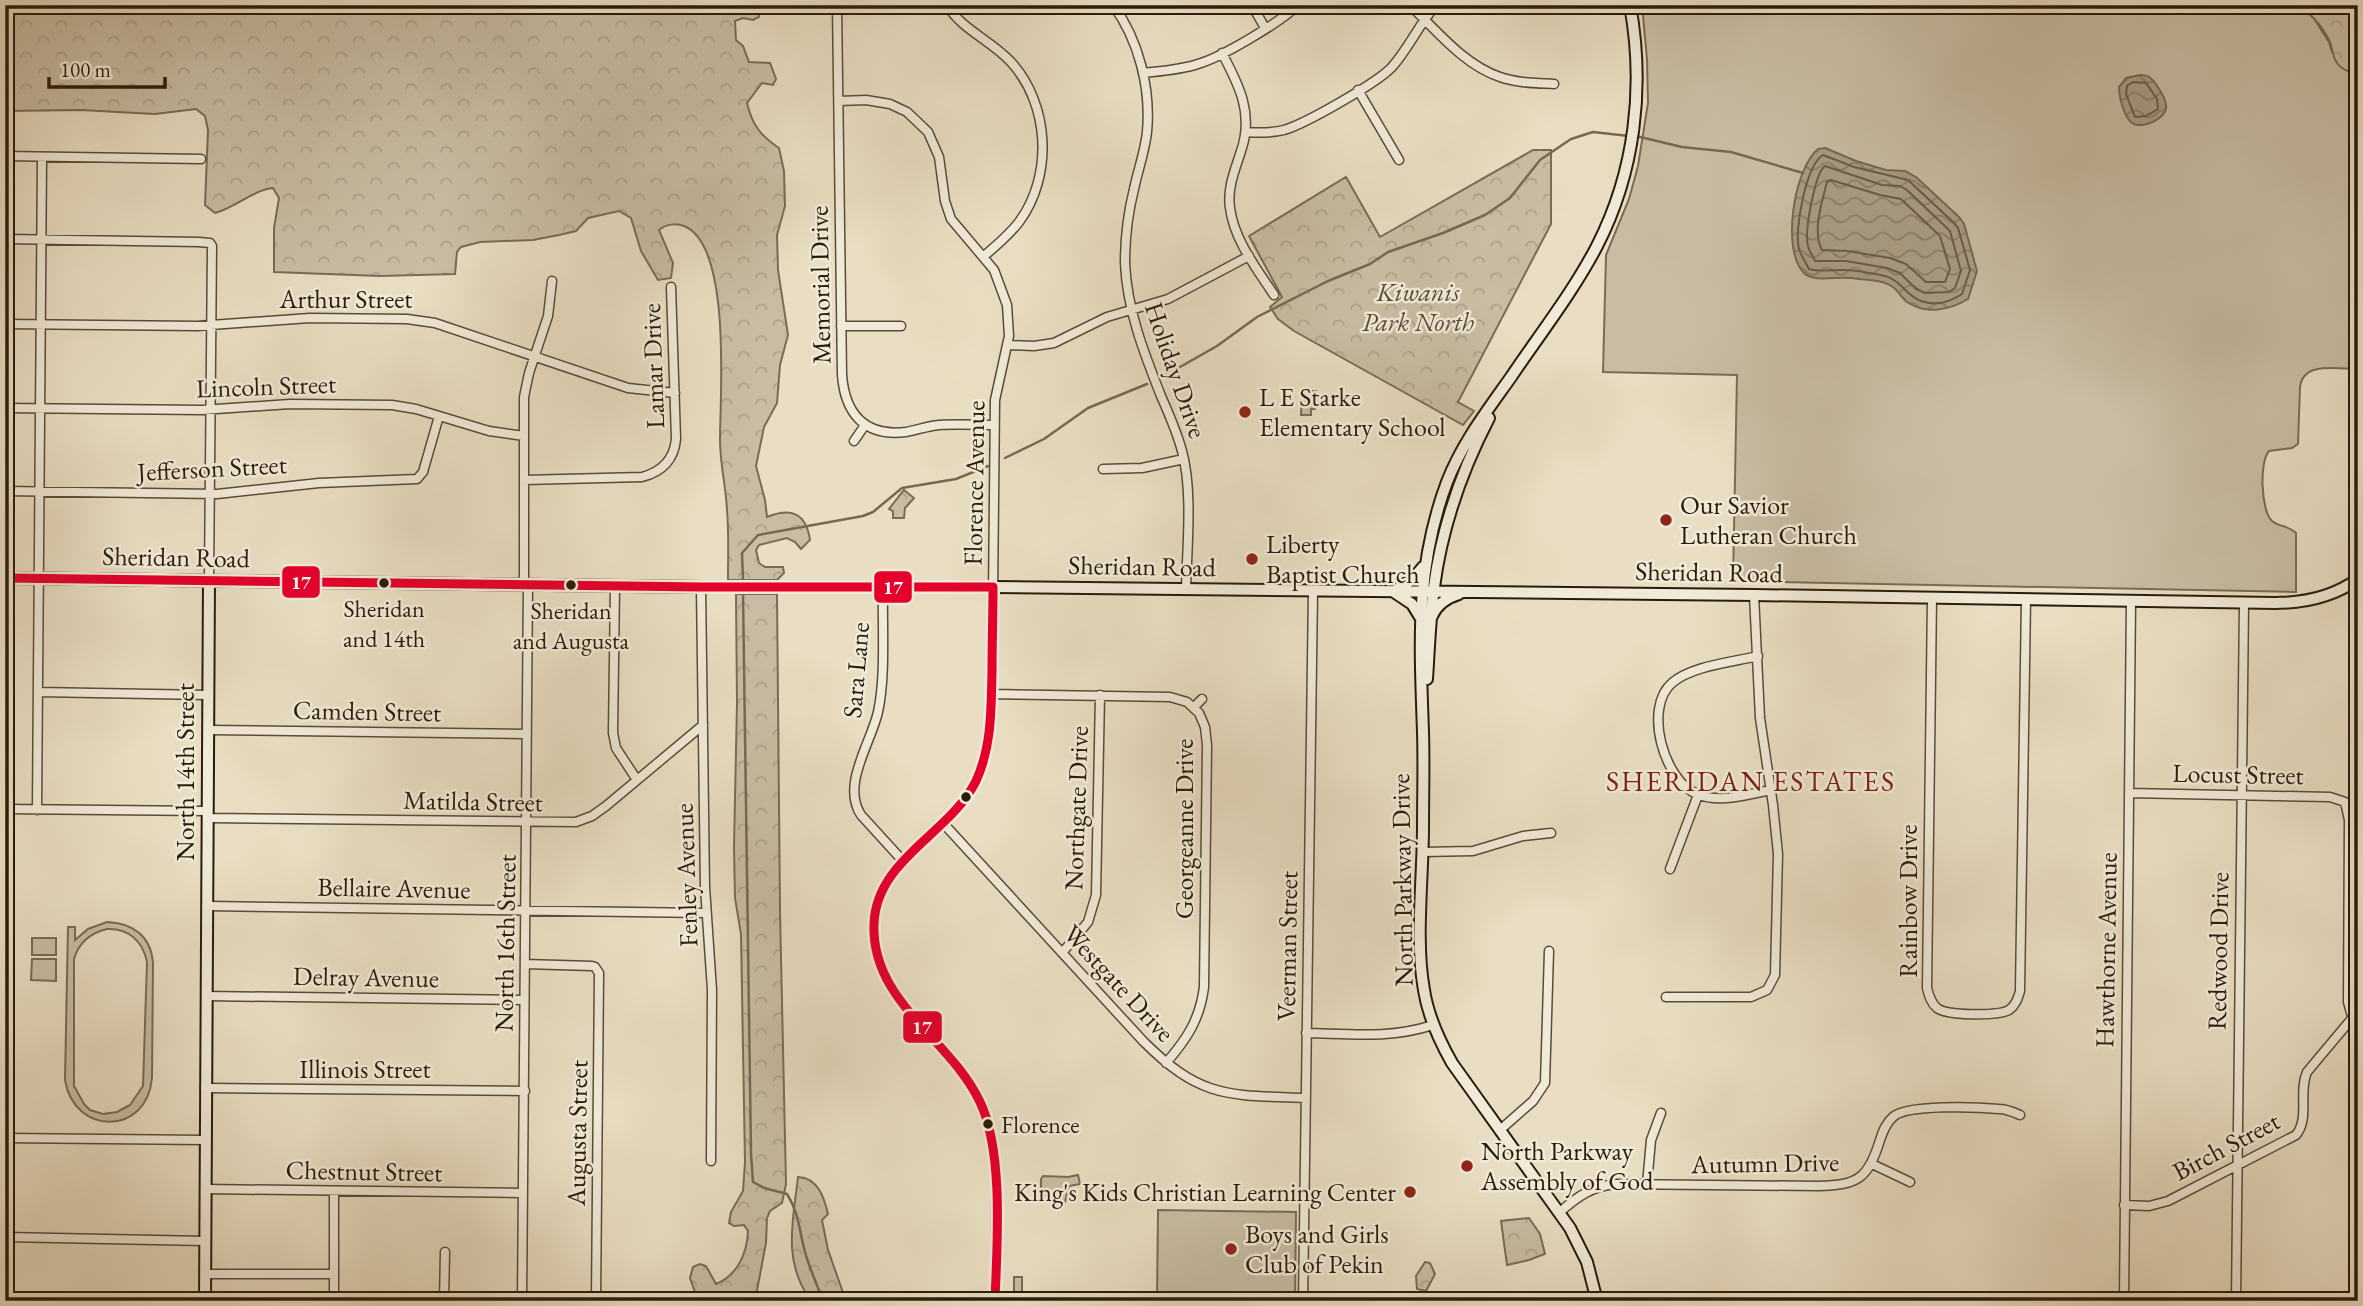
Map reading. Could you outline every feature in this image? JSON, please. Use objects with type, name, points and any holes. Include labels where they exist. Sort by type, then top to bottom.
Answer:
[{"type":"main road","name":"North Parkway Drive","points":[[1597,1301],[1587,1262],[1576,1239],[1560,1212],[1452,1063],[1433,1025],[1424,995],[1421,964],[1426,561],[1434,521],[1453,467],[1476,426],[1577,280],[1597,246],[1617,197],[1632,138],[1637,66],[1630,5]]},
{"type":"main road","name":"North Parkway Drive","points":[[1427,591],[1438,564],[1460,481],[1512,376]]},
{"type":"main road","points":[[1426,561],[1413,579],[1392,591],[1412,604],[1426,618],[1445,600],[1465,592]]},
{"type":"main road","points":[[1438,564],[1441,577],[1465,592]]},
{"type":"main road","name":"Sheridan Road","points":[[5,578],[701,587],[1427,591],[2244,603],[2287,603],[2316,599],[2344,588],[2358,579]]},
{"type":"main road","name":"North 14th Street","points":[[205,1301],[209,580]]},
{"type":"street","name":"Memorial Drive","points":[[838,5],[842,375],[844,395],[850,409],[865,425]]},
{"type":"street","points":[[947,5],[965,26],[987,40],[1013,64],[1033,97],[1041,128],[1041,165],[1031,201],[1017,224],[984,256]]},
{"type":"street","name":"Holiday Drive","points":[[1114,5],[1133,42],[1143,73],[1147,104],[1147,131],[1129,209],[1126,242],[1127,287],[1142,346],[1175,428],[1184,459],[1187,488],[1186,589]]},
{"type":"street","points":[[1252,5],[1265,28]]},
{"type":"street","points":[[1143,73],[1189,66],[1223,53],[1298,5]]},
{"type":"street","points":[[1410,5],[1469,60],[1487,71],[1517,81],[1554,84]]},
{"type":"street","points":[[1246,132],[1265,133],[1288,128],[1379,78],[1392,67],[1424,18],[1436,5]]},
{"type":"street","points":[[1223,53],[1243,99],[1246,113],[1246,132],[1233,175],[1229,201],[1234,224],[1249,256],[1274,295]]},
{"type":"street","points":[[1358,90],[1399,160]]},
{"type":"street","name":"Florence Avenue","points":[[839,100],[866,100],[890,104],[907,112],[923,127],[934,143],[939,157],[945,201],[951,219],[984,256],[1001,284],[1007,305],[1009,328],[996,386],[994,425],[990,738],[983,764],[967,796],[943,823],[902,860],[887,880],[876,909],[874,925],[876,951],[890,989],[956,1063],[979,1100],[989,1126],[996,1168],[995,1301]]},
{"type":"street","points":[[5,156],[201,159]]},
{"type":"street","points":[[37,810],[42,157]]},
{"type":"street","points":[[5,239],[41,240]]},
{"type":"street","name":"North 14th Street","points":[[41,240],[210,243],[213,252],[209,580]]},
{"type":"street","points":[[1007,345],[1054,344],[1107,317],[1168,299],[1249,256]]},
{"type":"street","name":"North 16th Street","points":[[522,1301],[527,823],[524,436],[526,385],[548,316],[552,281]]},
{"type":"street","name":"Lamar Drive","points":[[524,480],[634,478],[653,473],[668,461],[675,448],[671,287]]},
{"type":"street","name":"Arthur Street","points":[[5,324],[212,326],[285,318],[414,319],[435,323],[628,388],[675,393]]},
{"type":"street","points":[[841,326],[901,326]]},
{"type":"street","name":"Lincoln Street","points":[[5,408],[211,410],[290,404],[392,405],[489,432],[524,436]]},
{"type":"street","name":"Jefferson Street","points":[[5,491],[211,494],[318,483],[414,480],[420,477],[439,416]]},
{"type":"street","points":[[853,441],[865,425],[893,432],[936,425],[994,425]]},
{"type":"street","points":[[1103,470],[1142,468],[1184,459]]},
{"type":"street","points":[[615,586],[613,733],[616,748],[637,780]]},
{"type":"street","name":"Fenley Avenue","points":[[701,587],[705,913],[712,980],[711,1161]]},
{"type":"street","name":"Sara Lane","points":[[883,587],[880,704],[855,779],[853,793],[855,806],[861,815],[902,860]]},
{"type":"street","name":"Veerman Street","points":[[1303,1301],[1313,591]]},
{"type":"street","points":[[1666,997],[1751,997],[1764,993],[1773,982],[1778,864],[1771,790],[1760,718],[1754,595]]},
{"type":"street","name":"Rainbow Drive","points":[[1932,597],[1927,988],[1931,1000],[1942,1010],[1952,1013],[1996,1014],[2014,1006],[2020,991],[2026,599]]},
{"type":"street","name":"Hawthorne Avenue","points":[[2123,1301],[2131,600]]},
{"type":"street","name":"Redwood Drive","points":[[2235,1301],[2244,603]]},
{"type":"street","points":[[1758,656],[1688,673],[1670,684],[1662,697],[1658,717],[1668,763],[1677,780],[1689,790],[1698,795],[1725,798],[1771,790]]},
{"type":"street","points":[[38,692],[208,695]]},
{"type":"street","name":"Georgeanne Drive","points":[[992,694],[1170,697],[1187,702],[1194,708],[1205,727],[1204,987],[1196,1022],[1187,1038],[1166,1063]]},
{"type":"street","name":"Northgate Drive","points":[[1062,953],[1084,928],[1091,916],[1096,895],[1100,695]]},
{"type":"street","points":[[1194,708],[1202,699]]},
{"type":"street","name":"Matilda Street","points":[[5,809],[566,824],[587,819],[703,725]]},
{"type":"street","name":"Camden Street","points":[[208,730],[527,734]]},
{"type":"street","name":"Locust Street","points":[[2129,793],[2330,797],[2344,802],[2353,839]]},
{"type":"street","points":[[1670,869],[1698,795]]},
{"type":"street","name":"Westgate Drive","points":[[943,823],[1166,1063],[1193,1082],[1226,1094],[1305,1098]]},
{"type":"street","points":[[1423,852],[1473,851],[1523,836],[1551,833]]},
{"type":"street","points":[[2353,839],[2348,995],[2349,1007],[2356,1017]]},
{"type":"street","name":"Bellaire Avenue","points":[[208,906],[705,913]]},
{"type":"street","points":[[1500,1130],[1533,1101],[1545,1083],[1549,951]]},
{"type":"street","name":"Augusta Street","points":[[525,964],[595,967],[599,977],[596,1301]]},
{"type":"street","name":"Delray Avenue","points":[[206,996],[524,1000]]},
{"type":"street","name":"Birch Street","points":[[2124,1205],[2149,1206],[2162,1203],[2299,1132],[2307,1072],[2356,1017]]},
{"type":"street","points":[[1306,1033],[1384,1035],[1411,1032],[1433,1025]]},
{"type":"street","name":"Illinois Street","points":[[205,1088],[524,1091]]},
{"type":"street","name":"Autumn Drive","points":[[1560,1212],[1583,1193],[1615,1184],[1839,1186],[1855,1182],[1868,1171],[1886,1126],[1894,1115],[1902,1111],[1918,1108],[2000,1109],[2020,1115]]},
{"type":"street","points":[[1647,1184],[1651,1140],[1661,1113]]},
{"type":"street","points":[[5,1138],[205,1140]]},
{"type":"street","points":[[1872,1164],[1910,1182]]},
{"type":"street","name":"Chestnut Street","points":[[205,1189],[523,1193]]},
{"type":"street","points":[[334,1192],[334,1301]]},
{"type":"street","points":[[5,1237],[205,1241]]},
{"type":"street","points":[[444,1252],[444,1301]]},
{"type":"street","points":[[205,1274],[334,1274]]},
{"type":"green space","points":[[5,5],[755,5],[759,10],[759,17],[735,21],[736,40],[743,46],[749,62],[770,63],[776,79],[773,85],[762,83],[747,103],[758,129],[779,148],[784,171],[785,206],[777,235],[778,270],[788,335],[780,365],[777,403],[764,427],[756,466],[767,517],[783,513],[796,515],[805,524],[810,540],[801,549],[787,538],[759,545],[756,550],[759,563],[765,567],[783,567],[784,573],[777,580],[728,580],[728,519],[720,449],[720,324],[716,290],[710,261],[699,239],[684,226],[671,225],[659,230],[673,263],[671,278],[658,280],[641,251],[631,218],[619,211],[588,218],[576,231],[559,235],[533,240],[480,242],[461,247],[457,252],[455,274],[380,276],[274,272],[274,228],[279,198],[273,188],[258,192],[215,213],[205,205],[208,130],[205,116],[196,109],[155,114],[81,110],[5,111]]},
{"type":"green space","points":[[1642,5],[2295,5],[2313,17],[2329,42],[2332,52],[2358,74],[2358,369],[2323,368],[2308,373],[2300,387],[2298,444],[2292,448],[2269,451],[2266,457],[2263,486],[2268,516],[2275,523],[2296,533],[2296,592],[1733,581],[1737,375],[1603,372],[1606,255],[1629,199],[1638,166],[1648,103]]},
{"type":"green space","points":[[2295,5],[2358,5],[2358,74],[2339,66],[2320,25],[2306,11]]},
{"type":"green space","name":"Kiwanis Park North","points":[[1533,150],[1551,150],[1551,224],[1458,402],[1474,411],[1463,425],[1294,331],[1278,319],[1270,307],[1282,297],[1249,236],[1346,177],[1380,237]]},
{"type":"green space","points":[[1302,391],[1316,391],[1315,409],[1311,409],[1311,415],[1301,415]]},
{"type":"green space","points":[[904,490],[914,498],[905,508],[904,518],[893,518],[893,511],[889,509]]},
{"type":"green space","points":[[736,594],[777,594],[786,1184],[782,1203],[770,1211],[767,1218],[766,1243],[755,1301],[698,1301],[690,1278],[693,1267],[700,1264],[706,1266],[716,1284],[724,1280],[740,1262],[748,1231],[744,1225],[734,1226],[729,1223],[731,1212],[743,1191],[745,1162],[741,934],[735,898],[734,847]]},
{"type":"green space","points":[[107,922],[125,925],[144,938],[152,954],[152,1078],[147,1097],[138,1111],[125,1119],[110,1122],[95,1119],[82,1111],[71,1098],[65,1080],[68,927],[75,927],[75,940],[88,929]],"holes":[[[107,929],[128,933],[138,942],[147,962],[143,1086],[130,1105],[117,1112],[103,1114],[90,1110],[74,1086],[74,959],[82,943],[90,936]]]},
{"type":"green space","points":[[32,938],[56,938],[56,955],[32,955]]},
{"type":"green space","points":[[32,959],[56,959],[56,981],[31,980]]},
{"type":"green space","points":[[1078,1175],[1080,1184],[1069,1186],[1065,1202],[1058,1203],[1041,1193],[1043,1176]]},
{"type":"green space","points":[[798,1177],[811,1181],[824,1201],[828,1214],[822,1220],[828,1250],[846,1301],[811,1301],[796,1271],[792,1225]]},
{"type":"green space","points":[[1158,1210],[1296,1212],[1295,1301],[1157,1300]]},
{"type":"green space","points":[[1529,1218],[1540,1234],[1545,1254],[1507,1265],[1501,1221]]},
{"type":"green space","points":[[1425,1262],[1430,1263],[1435,1274],[1426,1291],[1417,1289],[1416,1276]]},
{"type":"green space","points":[[1014,1277],[1022,1277],[1022,1301],[1014,1301]]},
{"type":"water","points":[[2148,76],[2154,81],[2163,95],[2166,110],[2163,115],[2148,124],[2136,125],[2127,116],[2119,87],[2126,78]]},
{"type":"water","points":[[1825,148],[1886,170],[1905,171],[1916,177],[1959,217],[1964,224],[1977,271],[1968,299],[1938,310],[1922,309],[1907,302],[1893,287],[1883,282],[1814,278],[1804,273],[1797,262],[1793,247],[1793,210],[1802,174],[1818,149]]},
{"type":"waterway","points":[[1164,376],[1217,346],[1257,317],[1328,281],[1370,264],[1388,252],[1485,215],[1510,198],[1540,160],[1571,139],[1593,132],[1629,136]]},
{"type":"waterway","points":[[1636,136],[1682,147],[1731,152],[1803,173]]},
{"type":"waterway","points":[[1005,458],[1044,439],[1088,408],[1147,384]]},
{"type":"waterway","points":[[743,580],[742,553],[758,535],[863,516],[873,512],[902,488],[956,479],[988,466]]},
{"type":"waterway","points":[[743,594],[753,1182],[787,1194],[791,1200],[807,1259],[824,1301]]},
{"type":"transit line","name":"17","points":[[5,578],[701,587],[993,587],[991,714],[981,768],[964,800],[900,864],[887,882],[878,901],[874,924],[876,951],[885,976],[898,998],[967,1079],[988,1123],[996,1172],[995,1301]]},
{"type":"place","name":"L E Starke Elementary School","points":[[1245,412]]},
{"type":"place","name":"Our Savior Lutheran Church","points":[[1666,520]]},
{"type":"place","name":"Liberty Baptist Church","points":[[1252,559]]},
{"type":"place","name":"Sheridan and 14th","points":[[384,583]]},
{"type":"place","name":"Sheridan and Augusta","points":[[571,585]]},
{"type":"place","name":"Florence","points":[[988,1124]]},
{"type":"place","name":"North Parkway Assembly of God","points":[[1467,1166]]},
{"type":"place","name":"King's Kids Christian Learning Center","points":[[1410,1192]]},
{"type":"place","name":"Boys and Girls Club of Pekin","points":[[1231,1249]]},
{"type":"district","name":"SHERIDAN ESTATES","points":[[1751,781]]}]
